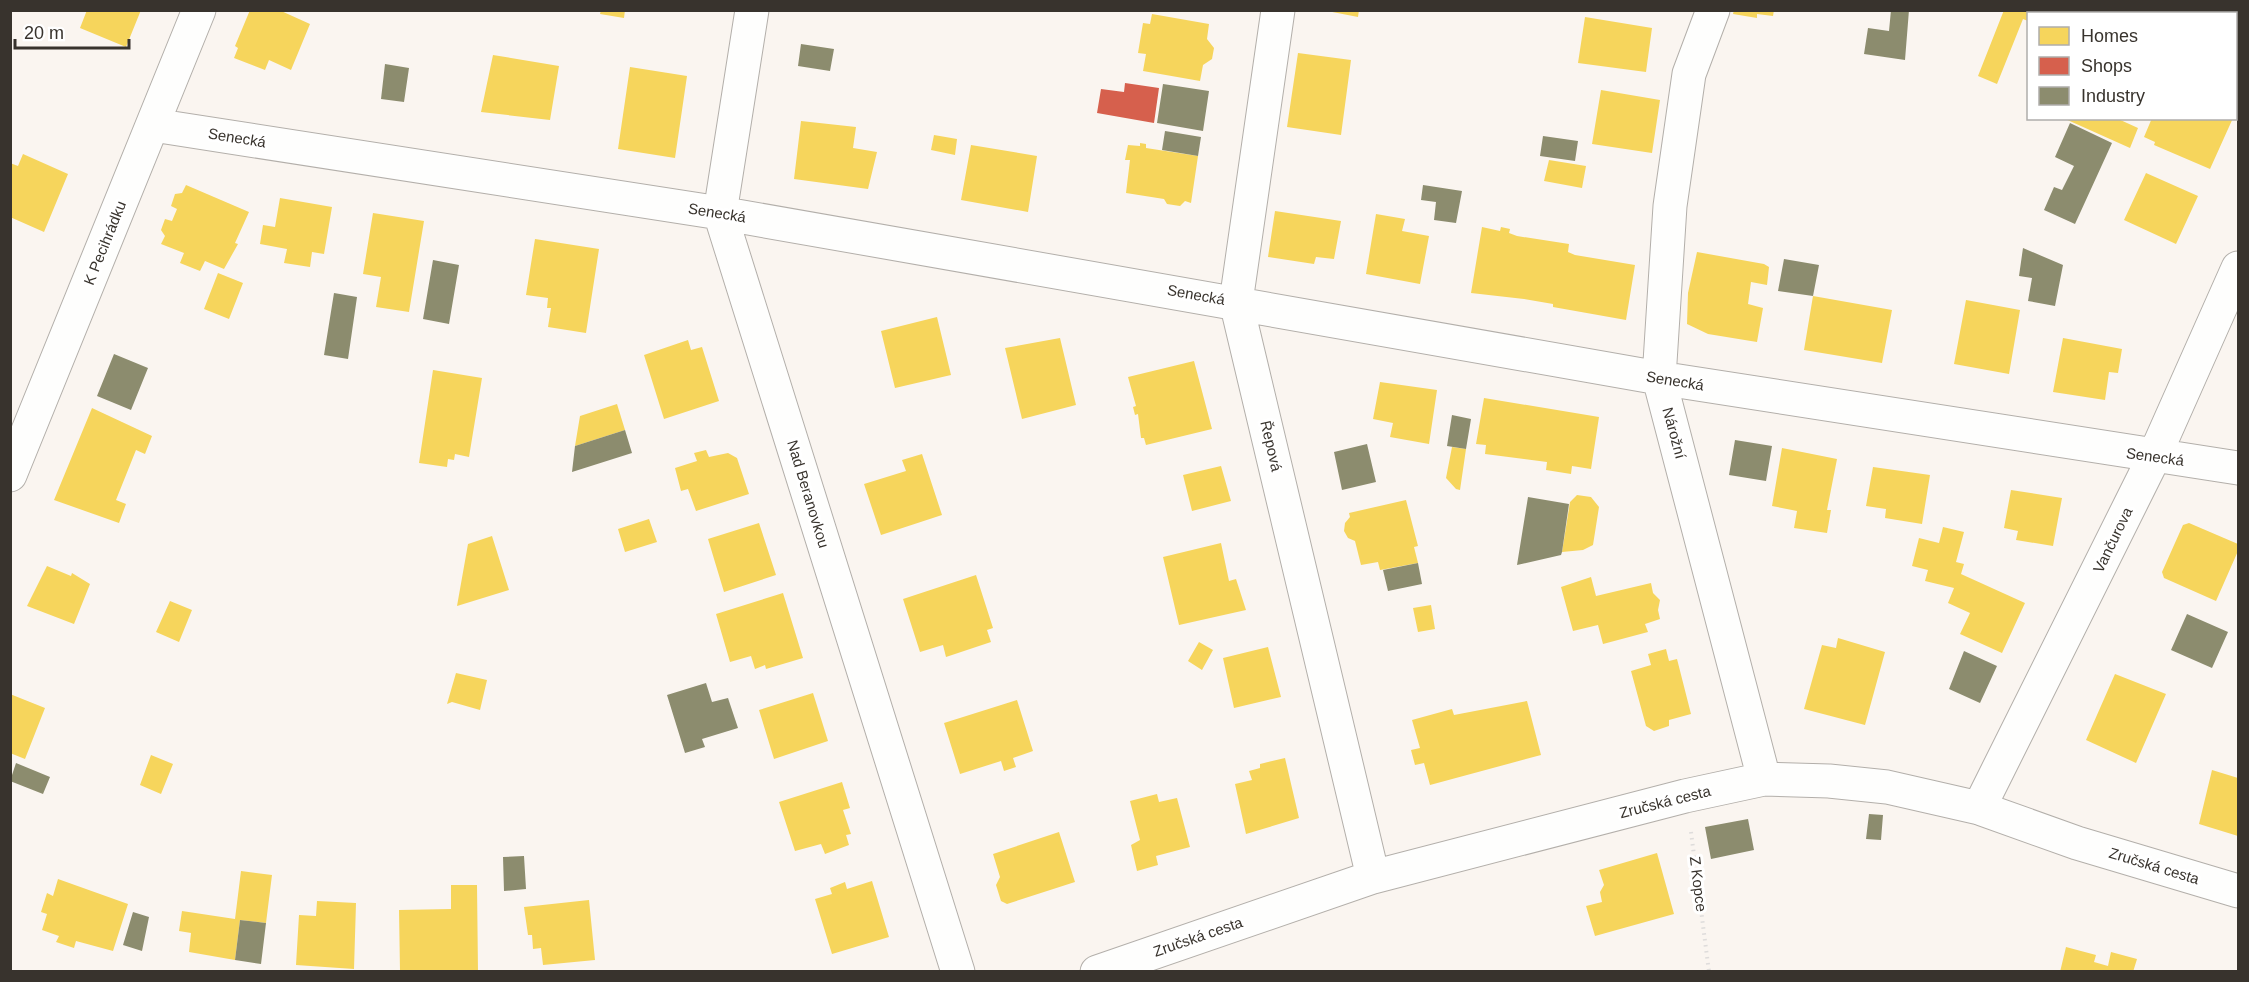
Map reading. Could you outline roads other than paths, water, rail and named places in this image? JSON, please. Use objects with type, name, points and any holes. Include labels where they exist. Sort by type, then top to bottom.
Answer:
[{"type":"street","name":"K Pecihrádku","points":[[10,476],[199,10]]},
{"type":"street","name":"Nad Beranovkou","points":[[752,10],[720,213],[958,972]]},
{"type":"street","name":"Řepová","points":[[1278,10],[1236,302],[1373,877]]},
{"type":"street","name":"Nárožní","points":[[1713,10],[1689,74],[1670,206],[1659,378],[1764,779]]},
{"type":"street","name":"Senecká","points":[[153,125],[720,213],[1659,378],[2154,457],[2238,468]]},
{"type":"street","name":"Vančurova","points":[[1979,808],[2154,457],[2238,268]]},
{"type":"street","name":"Zručská cesta","points":[[1097,972],[1373,877],[1685,796],[1764,779],[1829,781],[1887,787],[1979,808],[2077,843],[2238,891]]}]
